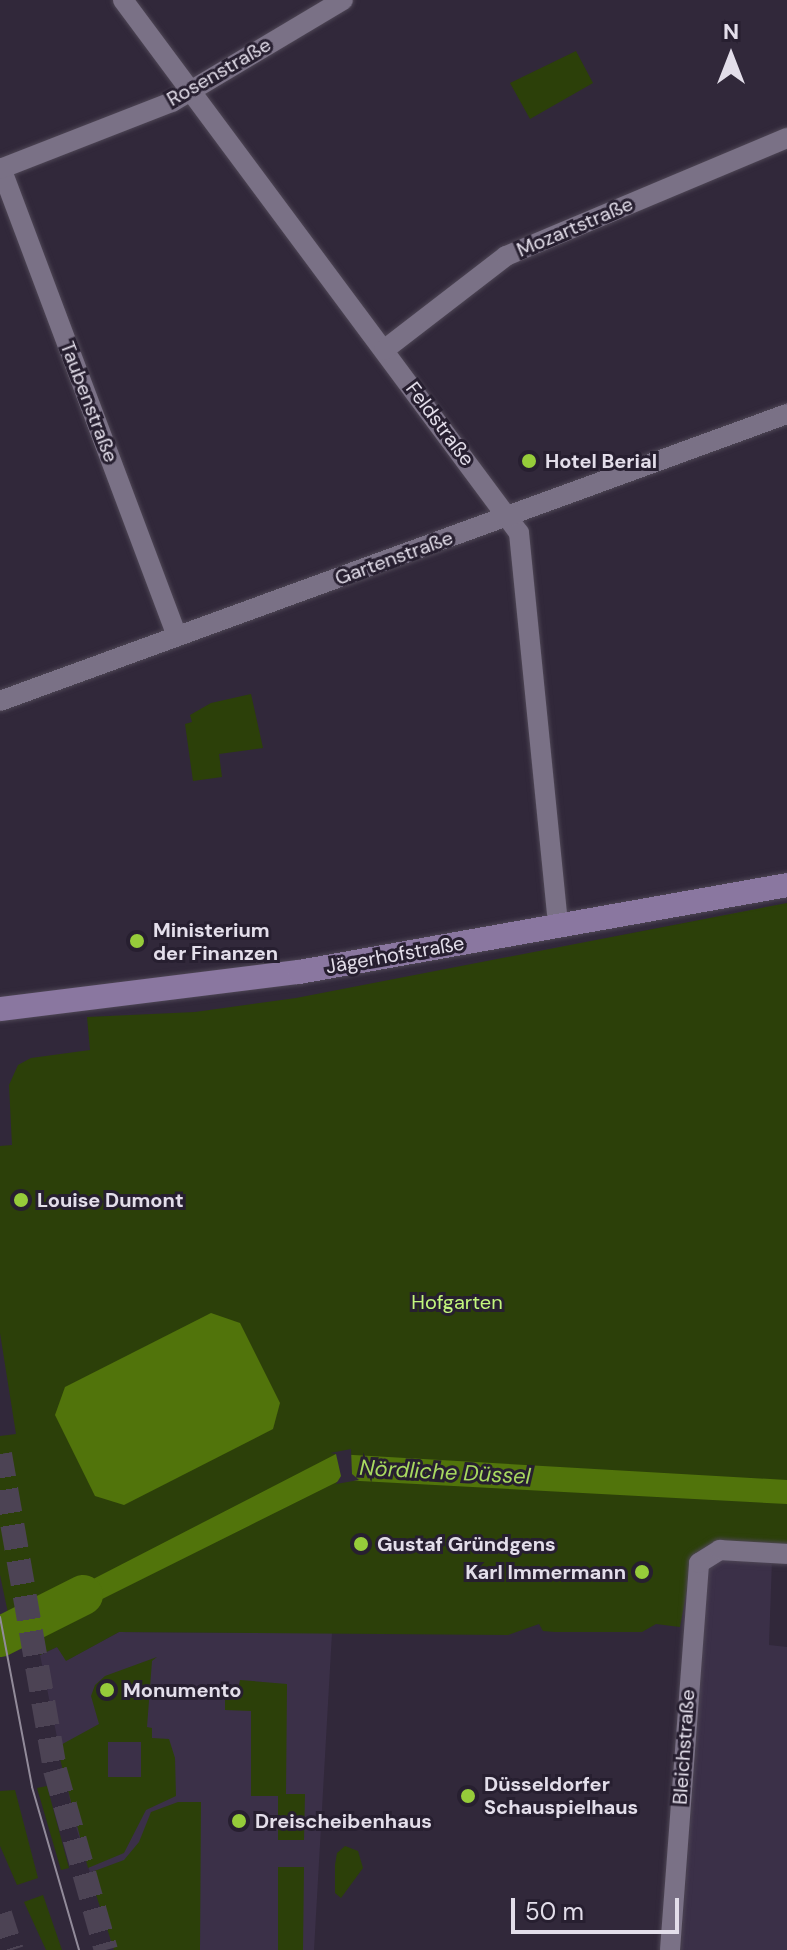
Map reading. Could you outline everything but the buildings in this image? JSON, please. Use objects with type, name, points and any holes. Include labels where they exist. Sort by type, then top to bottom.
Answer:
[{"type":"main road","name":"Jägerhofstraße","points":[[0,1009],[299,972],[787,885]]},
{"type":"street","name":"Feldstraße","points":[[123,0],[519,533],[558,926]]},
{"type":"street","name":"Rosenstraße","points":[[0,168],[190,91],[343,0]]},
{"type":"street","name":"Mozartstraße","points":[[384,350],[506,256],[787,138]]},
{"type":"street","name":"Taubenstraße","points":[[0,168],[177,636]]},
{"type":"street","name":"Gartenstraße","points":[[0,701],[787,414]]},
{"type":"street","name":"Bleichstraße","points":[[670,1950],[699,1563],[712,1551],[787,1554]]},
{"type":"shaded area","points":[[709,1559],[772,1560],[769,1645],[787,1647],[787,1950],[681,1950]]},
{"type":"shaded area","points":[[119,1632],[332,1633],[314,1950],[114,1950],[75,1824],[40,1655],[57,1647],[67,1660]]},
{"type":"green space","points":[[576,51],[593,83],[530,119],[510,83]]},
{"type":"green space","points":[[251,694],[263,748],[219,754],[222,777],[193,781],[185,724],[192,722],[190,715],[211,703]]},
{"type":"green space","name":"Hofgarten","points":[[787,903],[787,1547],[692,1563],[680,1627],[656,1624],[642,1632],[555,1632],[543,1631],[539,1624],[508,1635],[119,1632],[66,1661],[57,1647],[40,1655],[34,1621],[12,1632],[0,1575],[0,1436],[16,1434],[0,1333],[0,1146],[12,1145],[9,1085],[18,1065],[31,1058],[90,1050],[87,1017],[195,1012],[296,998]]},
{"type":"green space","points":[[157,1657],[152,1661],[147,1727],[152,1728],[152,1738],[169,1739],[175,1758],[176,1796],[146,1810],[124,1853],[88,1868],[57,1747],[99,1724],[91,1696],[95,1685],[105,1676]],"holes":[[[108,1742],[141,1742],[141,1777],[108,1777]]]},
{"type":"green space","points":[[240,1680],[287,1684],[286,1794],[305,1794],[304,1840],[278,1840],[278,1796],[251,1796],[251,1711],[225,1710],[225,1685],[239,1685]]},
{"type":"green space","points":[[47,1786],[69,1868],[61,1870],[37,1788]]},
{"type":"green space","points":[[15,1790],[38,1878],[17,1885],[0,1846],[0,1791]]},
{"type":"green space","points":[[178,1802],[201,1802],[200,1950],[114,1950],[89,1873],[124,1860],[139,1842],[151,1812]]},
{"type":"green space","points":[[345,1846],[358,1851],[363,1868],[341,1898],[335,1893],[335,1865],[337,1853]]},
{"type":"green space","points":[[278,1867],[304,1867],[303,1950],[278,1950]]},
{"type":"green space","points":[[43,1895],[62,1950],[46,1950],[24,1902]]},
{"type":"water","points":[[211,1313],[240,1323],[280,1403],[273,1429],[124,1505],[95,1496],[55,1415],[65,1387]]},
{"type":"water","points":[[336,1454],[787,1480],[787,1504],[341,1480],[36,1632],[33,1610]]},
{"type":"pier","points":[[351,1449],[352,1474],[359,1480],[336,1484],[341,1476],[336,1454],[330,1453]]},
{"type":"waterway","name":"Nördliche Düssel","points":[[0,1637],[83,1595]]},
{"type":"tunnel","points":[[0,1454],[55,1770],[106,1950]]},
{"type":"tunnel","points":[[0,1914],[12,1950]]},
{"type":"tram line","points":[[0,1617],[32,1787],[79,1950]]},
{"type":"place","name":"Hotel Berial","points":[[529,461]]},
{"type":"place","name":"Ministerium der Finanzen","points":[[137,941]]},
{"type":"place","name":"Louise Dumont","points":[[21,1200]]},
{"type":"place","name":"Gustaf Gründgens","points":[[361,1544]]},
{"type":"place","name":"Karl Immermann","points":[[642,1572]]},
{"type":"place","name":"Monumento","points":[[107,1690]]},
{"type":"place","name":"Düsseldorfer Schauspielhaus","points":[[468,1796]]},
{"type":"place","name":"Dreischeibenhaus","points":[[239,1821]]}]
